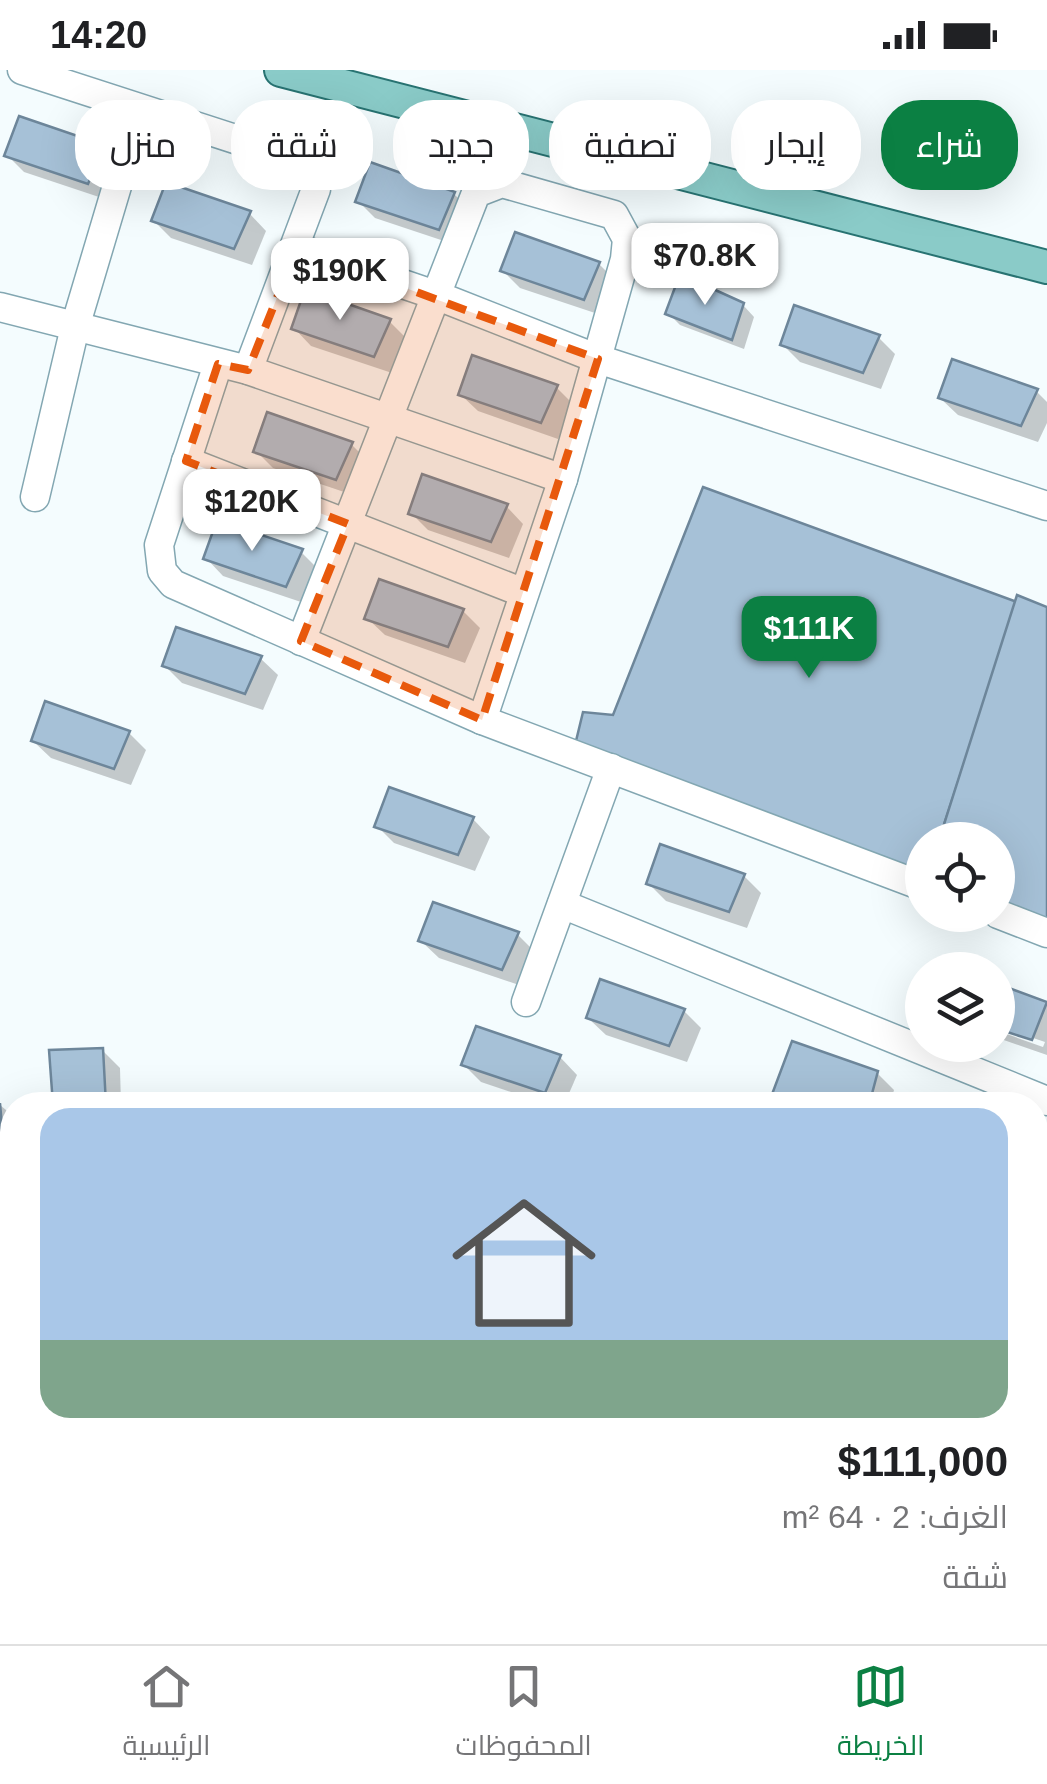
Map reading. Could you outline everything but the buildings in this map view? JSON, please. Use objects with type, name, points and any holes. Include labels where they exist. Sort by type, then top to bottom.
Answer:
[{"type":"main road","points":[[280,70],[1047,267]]},
{"type":"street","points":[[22,70],[115,100]]},
{"type":"street","points":[[211,132],[301,162],[312,172],[316,189],[248,370]]},
{"type":"street","points":[[302,641],[476,193],[488,185],[502,183],[614,215],[627,240],[625,259],[563,479],[482,720]]},
{"type":"street","points":[[35,497],[75,327],[116,190]]},
{"type":"street","points":[[297,248],[438,296],[598,359],[1047,506]]},
{"type":"street","points":[[0,307],[248,370],[563,479]]},
{"type":"street","points":[[218,364],[159,545],[162,571],[172,584],[482,720],[905,880]]},
{"type":"street","points":[[186,461],[524,593]]},
{"type":"street","points":[[526,1002],[611,768]]},
{"type":"street","points":[[562,904],[1025,1092]]},
{"type":"street","points":[[1015,920],[1047,932]]},
{"type":"highlighted area","points":[[297,248],[598,359],[482,720],[301,641],[348,524],[186,461],[218,364],[248,370]]}]
